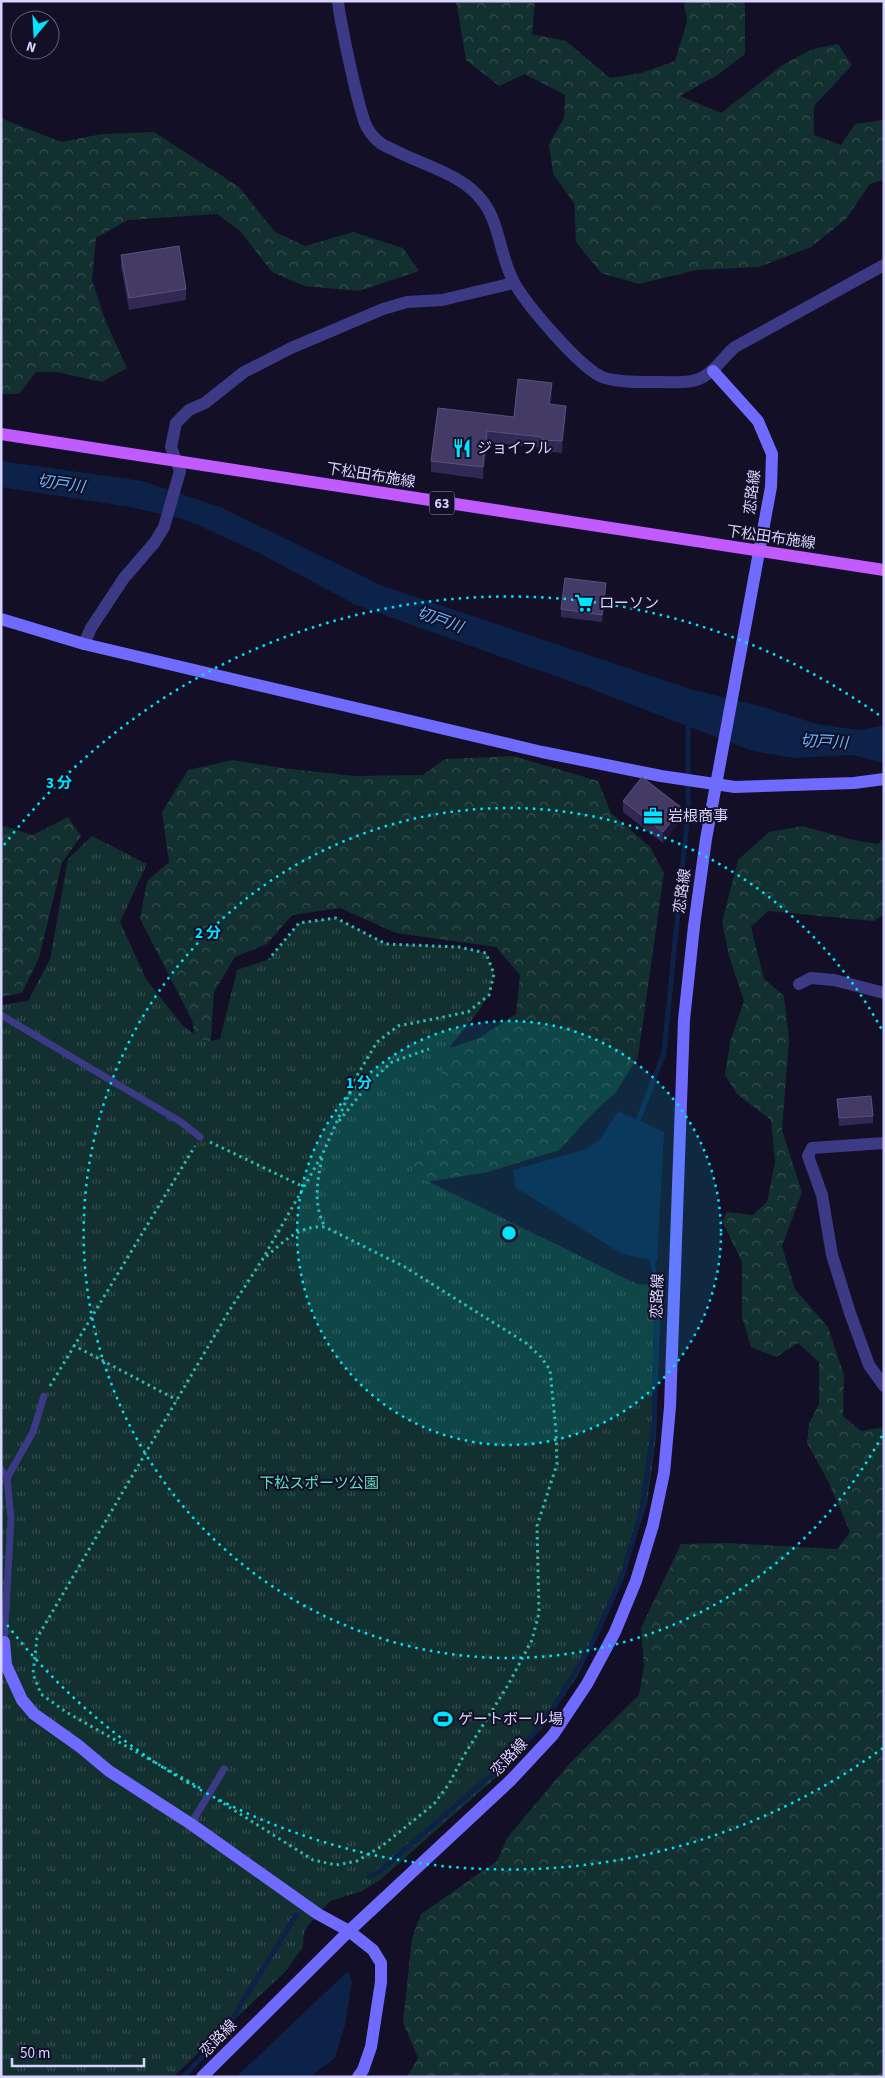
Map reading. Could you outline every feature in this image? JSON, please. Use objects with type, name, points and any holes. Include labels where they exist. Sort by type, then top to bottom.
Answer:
[{"type":"main road","name":"下松田布施線","points":[[1,434],[884,570]]},
{"type":"street","points":[[338,1],[352,74],[365,125],[378,142],[448,174],[470,189],[484,203],[495,225],[504,260],[514,283],[575,357],[591,372],[605,378],[639,382],[687,382],[701,379],[713,371],[725,355],[736,347],[884,266]]},
{"type":"street","points":[[84,644],[91,628],[124,578],[155,542],[164,527],[178,486],[180,472],[178,461],[171,447],[176,423],[189,410],[205,404],[244,372],[291,348],[383,309],[407,302],[442,300],[514,283]]},
{"type":"street","name":"恋路線","points":[[202,2077],[349,1931],[511,1780],[553,1734],[587,1684],[615,1632],[636,1581],[648,1544],[664,1473],[670,1407],[684,1020],[706,839],[771,487],[772,454],[758,421],[713,371]]},
{"type":"street","points":[[1,619],[84,644],[542,752],[717,785],[771,786],[884,779]]},
{"type":"street","points":[[800,984],[812,978],[834,980],[884,994]]},
{"type":"street","points":[[884,1143],[812,1148],[808,1156],[822,1195],[832,1255],[850,1313],[869,1365],[884,1386]]},
{"type":"street","points":[[2,1641],[6,1665],[22,1700],[34,1714],[79,1746],[109,1771],[191,1824],[318,1914],[349,1931],[373,1950],[381,1963],[381,1982],[371,2046],[363,2070],[358,2077]]},
{"type":"lane","points":[[1,1015],[173,1117],[200,1137]]},
{"type":"lane","points":[[7,1478],[33,1432],[44,1396]]},
{"type":"lane","points":[[1,1469],[7,1478],[11,1518],[2,1641]]},
{"type":"lane","points":[[191,1824],[224,1769]]},
{"type":"path","points":[[262,1260],[298,1232],[311,1226],[325,1227],[405,1268],[526,1343],[541,1357],[550,1370],[557,1464],[537,1526],[539,1613],[532,1640],[508,1686],[463,1757],[449,1784],[434,1804],[382,1846],[357,1861],[336,1865],[313,1860],[209,1794],[66,1712],[41,1694],[33,1674],[37,1638],[304,1187],[323,1153],[358,1074],[377,1042],[398,1026],[468,1012],[489,996],[494,974],[486,954],[459,947],[386,944],[336,918],[299,923],[269,959]]},
{"type":"path","points":[[336,1125],[371,1081],[392,1062],[429,1049]]},
{"type":"path","points":[[44,1396],[200,1137],[304,1187]]},
{"type":"path","points":[[323,1153],[316,1188],[319,1215],[325,1227]]},
{"type":"path","points":[[73,1345],[177,1400]]},
{"type":"green space","points":[[456,1],[535,1],[532,34],[566,41],[610,78],[641,73],[675,61],[687,22],[684,1],[743,1],[745,5],[745,54],[719,74],[680,96],[721,113],[784,64],[813,49],[838,44],[852,65],[814,106],[814,135],[841,145],[855,124],[884,120],[884,180],[870,184],[846,219],[811,247],[759,267],[696,270],[639,284],[601,273],[576,242],[574,203],[553,174],[549,144],[564,118],[565,95],[525,74],[499,86],[466,60]]},
{"type":"green space","points":[[1,116],[3,119],[61,142],[102,134],[154,132],[239,187],[275,232],[305,246],[353,232],[403,248],[419,271],[359,291],[304,286],[272,272],[240,231],[217,214],[128,220],[96,238],[92,280],[105,320],[127,368],[102,382],[57,372],[36,372],[19,394],[1,394]]},
{"type":"green space","points":[[513,756],[598,781],[611,813],[650,847],[664,873],[638,1057],[616,1092],[595,1111],[559,1150],[488,1172],[408,1185],[427,1056],[479,1038],[516,1014],[520,975],[496,947],[396,933],[340,908],[292,915],[267,944],[235,957],[214,992],[210,1054],[198,1052],[192,1020],[140,919],[147,881],[169,862],[162,812],[188,770],[232,760],[354,776],[423,775],[445,759]]},
{"type":"green space","points":[[68,817],[81,836],[62,863],[39,958],[22,993],[1,997],[1,825],[33,835]]},
{"type":"green space","points":[[803,826],[853,840],[878,844],[884,837],[884,915],[873,921],[768,911],[751,927],[764,979],[784,996],[789,1040],[782,1130],[802,1192],[782,1246],[795,1289],[828,1327],[844,1375],[843,1416],[861,1431],[884,1427],[884,2077],[407,2077],[418,2058],[403,2022],[412,1938],[421,1914],[497,1861],[507,1838],[569,1764],[639,1695],[644,1666],[641,1628],[681,1544],[727,1543],[837,1549],[850,1532],[829,1483],[807,1443],[809,1424],[819,1404],[819,1362],[798,1343],[776,1357],[751,1347],[742,1317],[742,1262],[722,1221],[727,1212],[753,1215],[767,1202],[775,1162],[771,1120],[737,1094],[725,1075],[730,1042],[744,1001],[729,956],[722,922],[738,860],[769,832]]},
{"type":"green space","name":"下松スポーツ公園","points":[[92,836],[147,864],[120,922],[146,979],[183,1026],[206,1042],[220,1039],[237,970],[269,959],[299,923],[336,918],[386,944],[459,947],[486,953],[494,974],[489,995],[475,1016],[451,1045],[428,1112],[411,1173],[637,1284],[661,1285],[656,1436],[647,1503],[631,1553],[606,1618],[578,1675],[543,1727],[503,1771],[380,1880],[362,1891],[330,1901],[307,1927],[304,1933],[303,1947],[285,1972],[173,2077],[1,2077],[1,1005],[28,1001],[50,959],[68,859]]},
{"type":"water","name":"切戸川","points":[[1,461],[142,481],[220,507],[383,586],[690,689],[767,708],[817,724],[859,730],[884,725],[884,761],[880,762],[852,755],[794,758],[752,751],[586,687],[356,605],[257,552],[184,519],[130,507],[1,487]]},
{"type":"water","points":[[618,1111],[664,1132],[657,1261],[622,1254],[515,1187],[513,1170],[586,1149],[599,1141]]},
{"type":"water","points":[[348,1971],[352,1981],[345,2025],[335,2058],[310,2077],[236,2077]]},
{"type":"building","points":[[179,246],[186,289],[129,298],[121,255]]},
{"type":"building","points":[[518,379],[552,383],[549,404],[566,406],[562,441],[542,440],[542,437],[487,431],[483,467],[431,461],[438,408],[514,417]]},
{"type":"building","points":[[565,578],[606,583],[602,615],[561,609]]},
{"type":"building","name":"岩根商事","points":[[642,777],[682,808],[663,832],[623,801]]},
{"type":"building","points":[[871,1096],[873,1116],[839,1118],[837,1099]]},
{"type":"waterway","points":[[636,1126],[664,1053],[688,811],[688,721]]},
{"type":"waterway","points":[[369,1877],[379,1872],[526,1743],[555,1705],[591,1646],[622,1577],[642,1508],[654,1425],[657,1287],[651,1254]]},
{"type":"waterway","points":[[183,2077],[221,2037],[296,1915]]},
{"type":"place","name":"ジョイフル","points":[[462,448]]},
{"type":"place","name":"ローソン","points":[[584,603]]},
{"type":"place","name":"岩根商事","points":[[653,816]]},
{"type":"place","name":"ゲートボール場","points":[[443,1719]]}]
